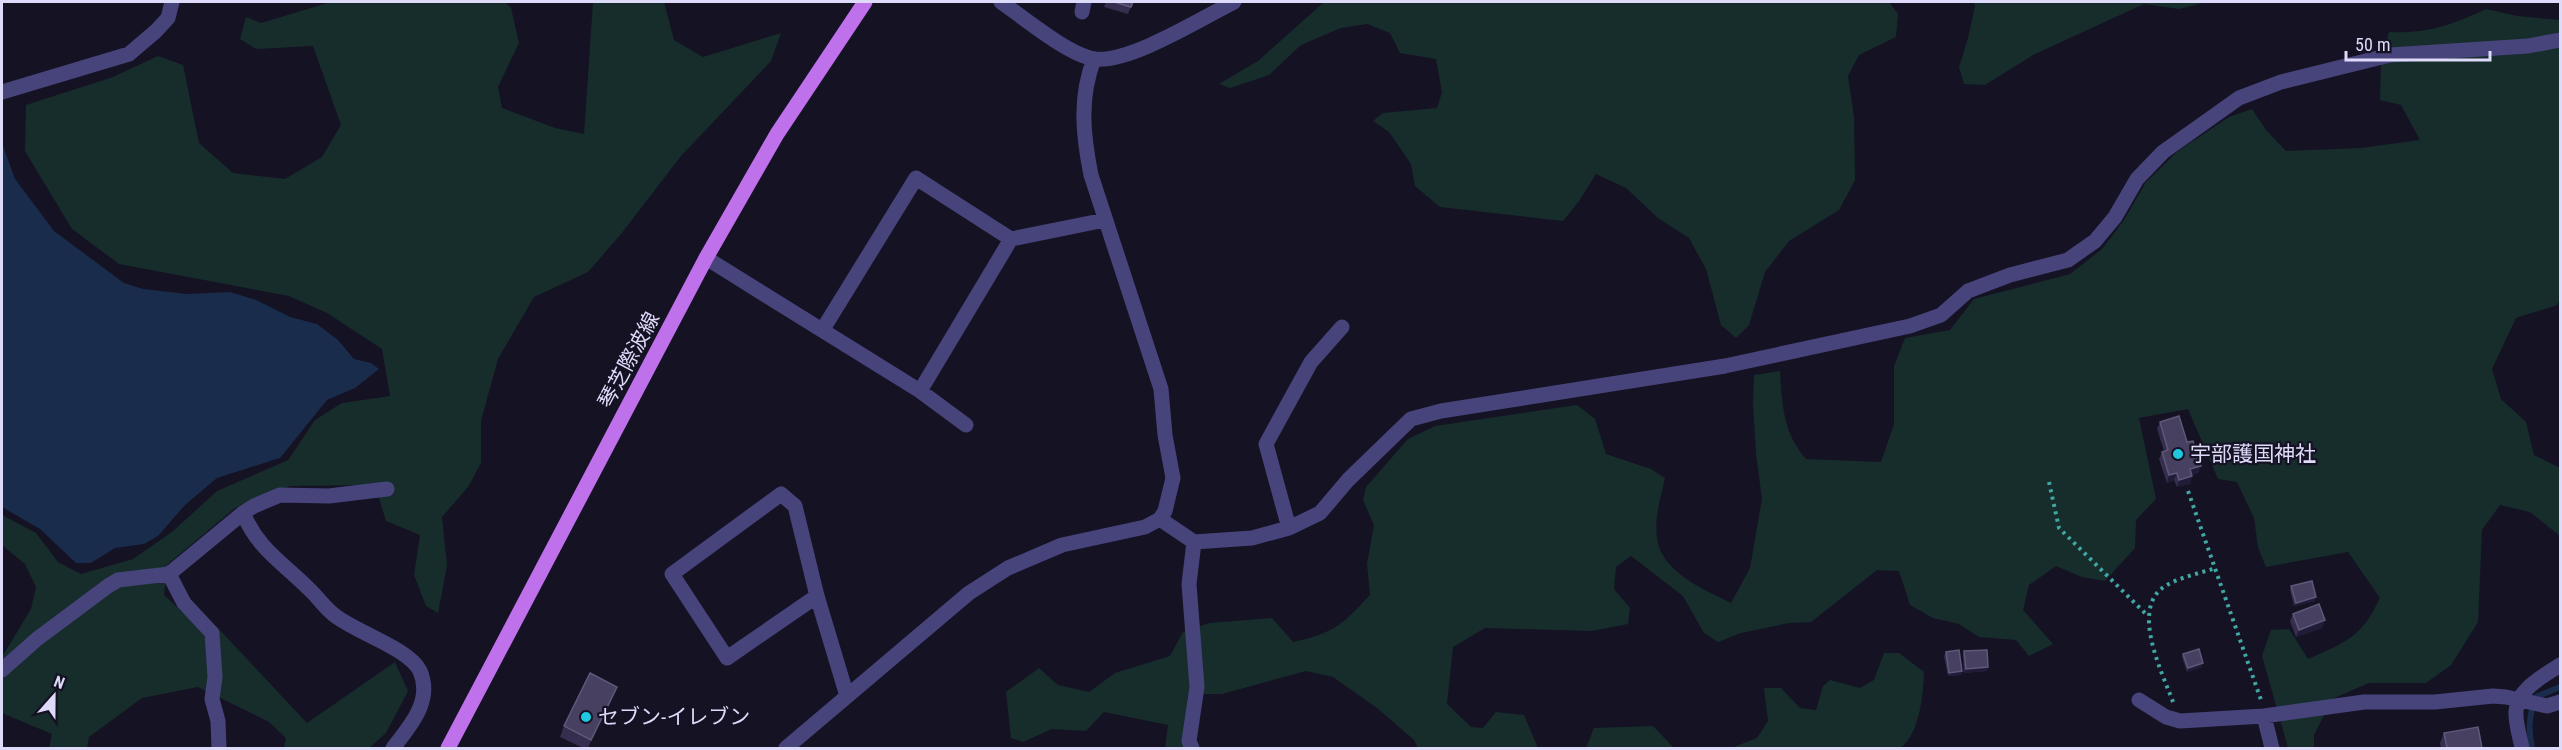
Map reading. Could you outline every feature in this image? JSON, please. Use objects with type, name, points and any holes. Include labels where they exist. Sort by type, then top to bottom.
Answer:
[{"type":"main road","name":"琴芝際波線","points":[[448,748],[706,258],[777,134],[865,2]]},
{"type":"street","points":[[2,93],[129,54],[168,18],[172,2]]},
{"type":"street","points":[[1001,2],[1066,48],[1095,59],[1134,51],[1234,2]]},
{"type":"street","points":[[1160,519],[1194,542],[1252,538],[1289,528],[1320,513],[1348,480],[1411,419],[1442,411],[1725,366],[1910,326],[1941,315],[1968,291],[2010,275],[2068,260],[2095,241],[2115,217],[2137,179],[2163,152],[2239,98],[2281,82],[2390,56],[2528,46],[2560,40]]},
{"type":"street","points":[[786,748],[969,593],[1008,568],[1062,545],[1145,527],[1160,519],[1169,498],[1173,478],[1165,435],[1161,388],[1090,175],[1084,140],[1084,93],[1095,59]]},
{"type":"street","points":[[823,329],[916,178],[1011,239],[1106,220]]},
{"type":"street","points":[[920,391],[1011,239]]},
{"type":"street","points":[[706,258],[920,391],[966,425]]},
{"type":"street","points":[[1289,528],[1266,444],[1311,362],[1342,327]]},
{"type":"street","points":[[2,670],[37,639],[118,580],[169,574],[254,506],[279,495],[329,496],[387,489]]},
{"type":"street","points":[[817,596],[727,658],[672,574],[781,494],[795,506],[817,596],[847,696]]},
{"type":"street","points":[[243,513],[249,530],[267,553],[307,587],[334,615],[414,661],[422,678],[423,696],[420,709],[393,748]]},
{"type":"street","points":[[1192,748],[1190,741],[1197,687],[1189,584],[1194,542]]},
{"type":"street","points":[[169,574],[184,603],[212,633],[215,677],[212,699],[218,721],[219,748]]},
{"type":"street","points":[[2527,702],[2527,688],[2560,665]]},
{"type":"street","points":[[2139,700],[2166,717],[2180,721],[2264,716],[2364,702],[2435,702],[2493,696],[2547,706],[2560,702]]},
{"type":"street","points":[[2522,748],[2516,711],[2527,702]]},
{"type":"street","points":[[2264,716],[2272,748]]},
{"type":"path","points":[[2049,482],[2059,528],[2148,616]]},
{"type":"path","points":[[2188,491],[2263,706],[2264,716]]},
{"type":"path","points":[[2180,721],[2150,639],[2148,616],[2154,598],[2165,586],[2216,568]]},
{"type":"green space","points":[[331,2],[505,2],[511,8],[519,43],[498,87],[502,108],[555,128],[584,134],[593,2],[664,2],[674,40],[703,57],[781,33],[771,61],[681,156],[621,234],[588,272],[534,297],[498,359],[481,421],[481,463],[468,487],[442,517],[447,566],[438,613],[426,606],[414,575],[420,535],[386,521],[375,485],[290,486],[235,508],[168,564],[164,595],[192,621],[217,627],[307,723],[395,662],[408,691],[386,733],[369,748],[284,748],[286,738],[269,722],[198,687],[142,698],[89,737],[87,748],[49,748],[52,734],[2,713],[2,657],[31,609],[36,587],[25,564],[2,545],[2,515],[36,533],[58,562],[81,574],[133,559],[172,532],[217,491],[288,460],[315,420],[342,403],[390,396],[382,349],[327,313],[289,296],[119,264],[72,229],[25,151],[26,105],[113,77],[158,56],[183,65],[199,143],[233,173],[285,179],[322,157],[341,125],[313,46],[256,49],[240,39],[246,17],[261,23]]},
{"type":"green space","points":[[1889,2],[1898,14],[1896,37],[1859,55],[1848,76],[1854,117],[1855,180],[1839,210],[1789,241],[1765,272],[1749,325],[1736,338],[1721,325],[1706,269],[1689,238],[1658,218],[1626,188],[1596,174],[1563,221],[1440,207],[1415,186],[1411,164],[1389,132],[1373,121],[1383,113],[1437,108],[1442,92],[1436,59],[1400,53],[1390,33],[1367,24],[1341,28],[1301,45],[1269,75],[1230,88],[1219,84],[1258,61],[1323,3]]},
{"type":"green space","points":[[1974,2],[2207,2],[2179,9],[2144,4],[2035,54],[1985,85],[1964,84],[1959,67],[1968,38]]},
{"type":"green space","points":[[2486,9],[2517,16],[2560,20],[2560,299],[2557,305],[2516,318],[2492,369],[2501,399],[2526,422],[2534,455],[2560,468],[2560,536],[2530,512],[2500,505],[2482,530],[2478,622],[2451,665],[2426,683],[2369,683],[2332,699],[2314,735],[2314,748],[2288,748],[2262,656],[2271,630],[2289,629],[2308,659],[2351,637],[2366,622],[2380,598],[2348,552],[2266,567],[2258,547],[2254,518],[2237,482],[2218,479],[2188,409],[2139,418],[2156,499],[2136,520],[2135,548],[2105,581],[2082,577],[2056,566],[2029,585],[2023,610],[2053,644],[2029,656],[2016,640],[1979,637],[1959,624],[1933,618],[1910,605],[1899,571],[1877,570],[1811,622],[1789,623],[1741,633],[1718,642],[1704,633],[1683,596],[1631,556],[1616,567],[1614,589],[1630,608],[1628,624],[1592,631],[1485,628],[1453,647],[1447,704],[1471,727],[1483,728],[1496,712],[1524,715],[1538,748],[1418,748],[1414,740],[1377,708],[1333,677],[1306,671],[1222,694],[1188,694],[1184,748],[1165,748],[1168,725],[1104,712],[1086,731],[1052,729],[1023,742],[1011,738],[1006,692],[1039,668],[1058,685],[1089,692],[1115,673],[1170,656],[1183,632],[1209,623],[1272,618],[1293,642],[1328,631],[1344,621],[1370,595],[1367,564],[1374,525],[1363,500],[1366,487],[1408,439],[1435,426],[1577,405],[1595,419],[1606,454],[1651,469],[1665,478],[1656,530],[1660,550],[1667,561],[1697,586],[1731,603],[1750,568],[1762,499],[1756,454],[1754,375],[1780,371],[1785,418],[1798,449],[1806,459],[1881,462],[1894,424],[1894,366],[1905,338],[1950,330],[1974,299],[2070,274],[2102,249],[2124,220],[2146,182],[2178,151],[2229,117],[2252,109],[2266,130],[2286,151],[2361,148],[2420,140],[2401,105],[2380,100],[2381,65],[2389,32],[2427,30],[2462,20]]},
{"type":"green space","points":[[1884,653],[1899,653],[1924,672],[1921,703],[1916,723],[1901,748],[1731,748],[1757,738],[1768,721],[1764,688],[1781,688],[1800,708],[1816,710],[1823,686],[1830,680],[1860,688],[1874,680]]},
{"type":"green space","points":[[1653,726],[1674,748],[1586,748],[1594,728]]},
{"type":"water","points":[[2,143],[15,179],[54,231],[124,283],[143,289],[187,294],[230,292],[256,300],[290,317],[317,324],[338,340],[354,359],[371,363],[379,369],[355,388],[327,400],[280,458],[217,478],[185,505],[158,536],[144,544],[115,548],[91,563],[76,563],[40,529],[2,507]]},
{"type":"building","points":[[1114,2],[1133,2],[1131,7]]},
{"type":"building","name":"宇部護国神社","points":[[2179,416],[2187,442],[2193,441],[2201,466],[2190,469],[2192,476],[2179,480],[2177,473],[2169,475],[2162,452],[2168,450],[2160,422]]},
{"type":"building","points":[[2312,581],[2316,597],[2296,603],[2291,586]]},
{"type":"building","points":[[2319,604],[2325,620],[2299,630],[2293,614]]},
{"type":"building","points":[[2199,649],[2203,663],[2188,668],[2183,654]]},
{"type":"building","points":[[1959,650],[1962,671],[1949,673],[1946,652]]},
{"type":"building","points":[[1987,650],[1988,667],[1966,669],[1964,651]]},
{"type":"building","name":"セブン-イレブン","points":[[590,673],[617,687],[591,740],[564,726]]},
{"type":"building","points":[[2478,727],[2482,748],[2447,748],[2444,733]]},
{"type":"waterway","points":[[2532,748],[2530,722],[2536,697],[2560,687]]},
{"type":"place","name":"宇部護国神社","points":[[2178,454]]},
{"type":"place","name":"セブン-イレブン","points":[[586,717]]}]
